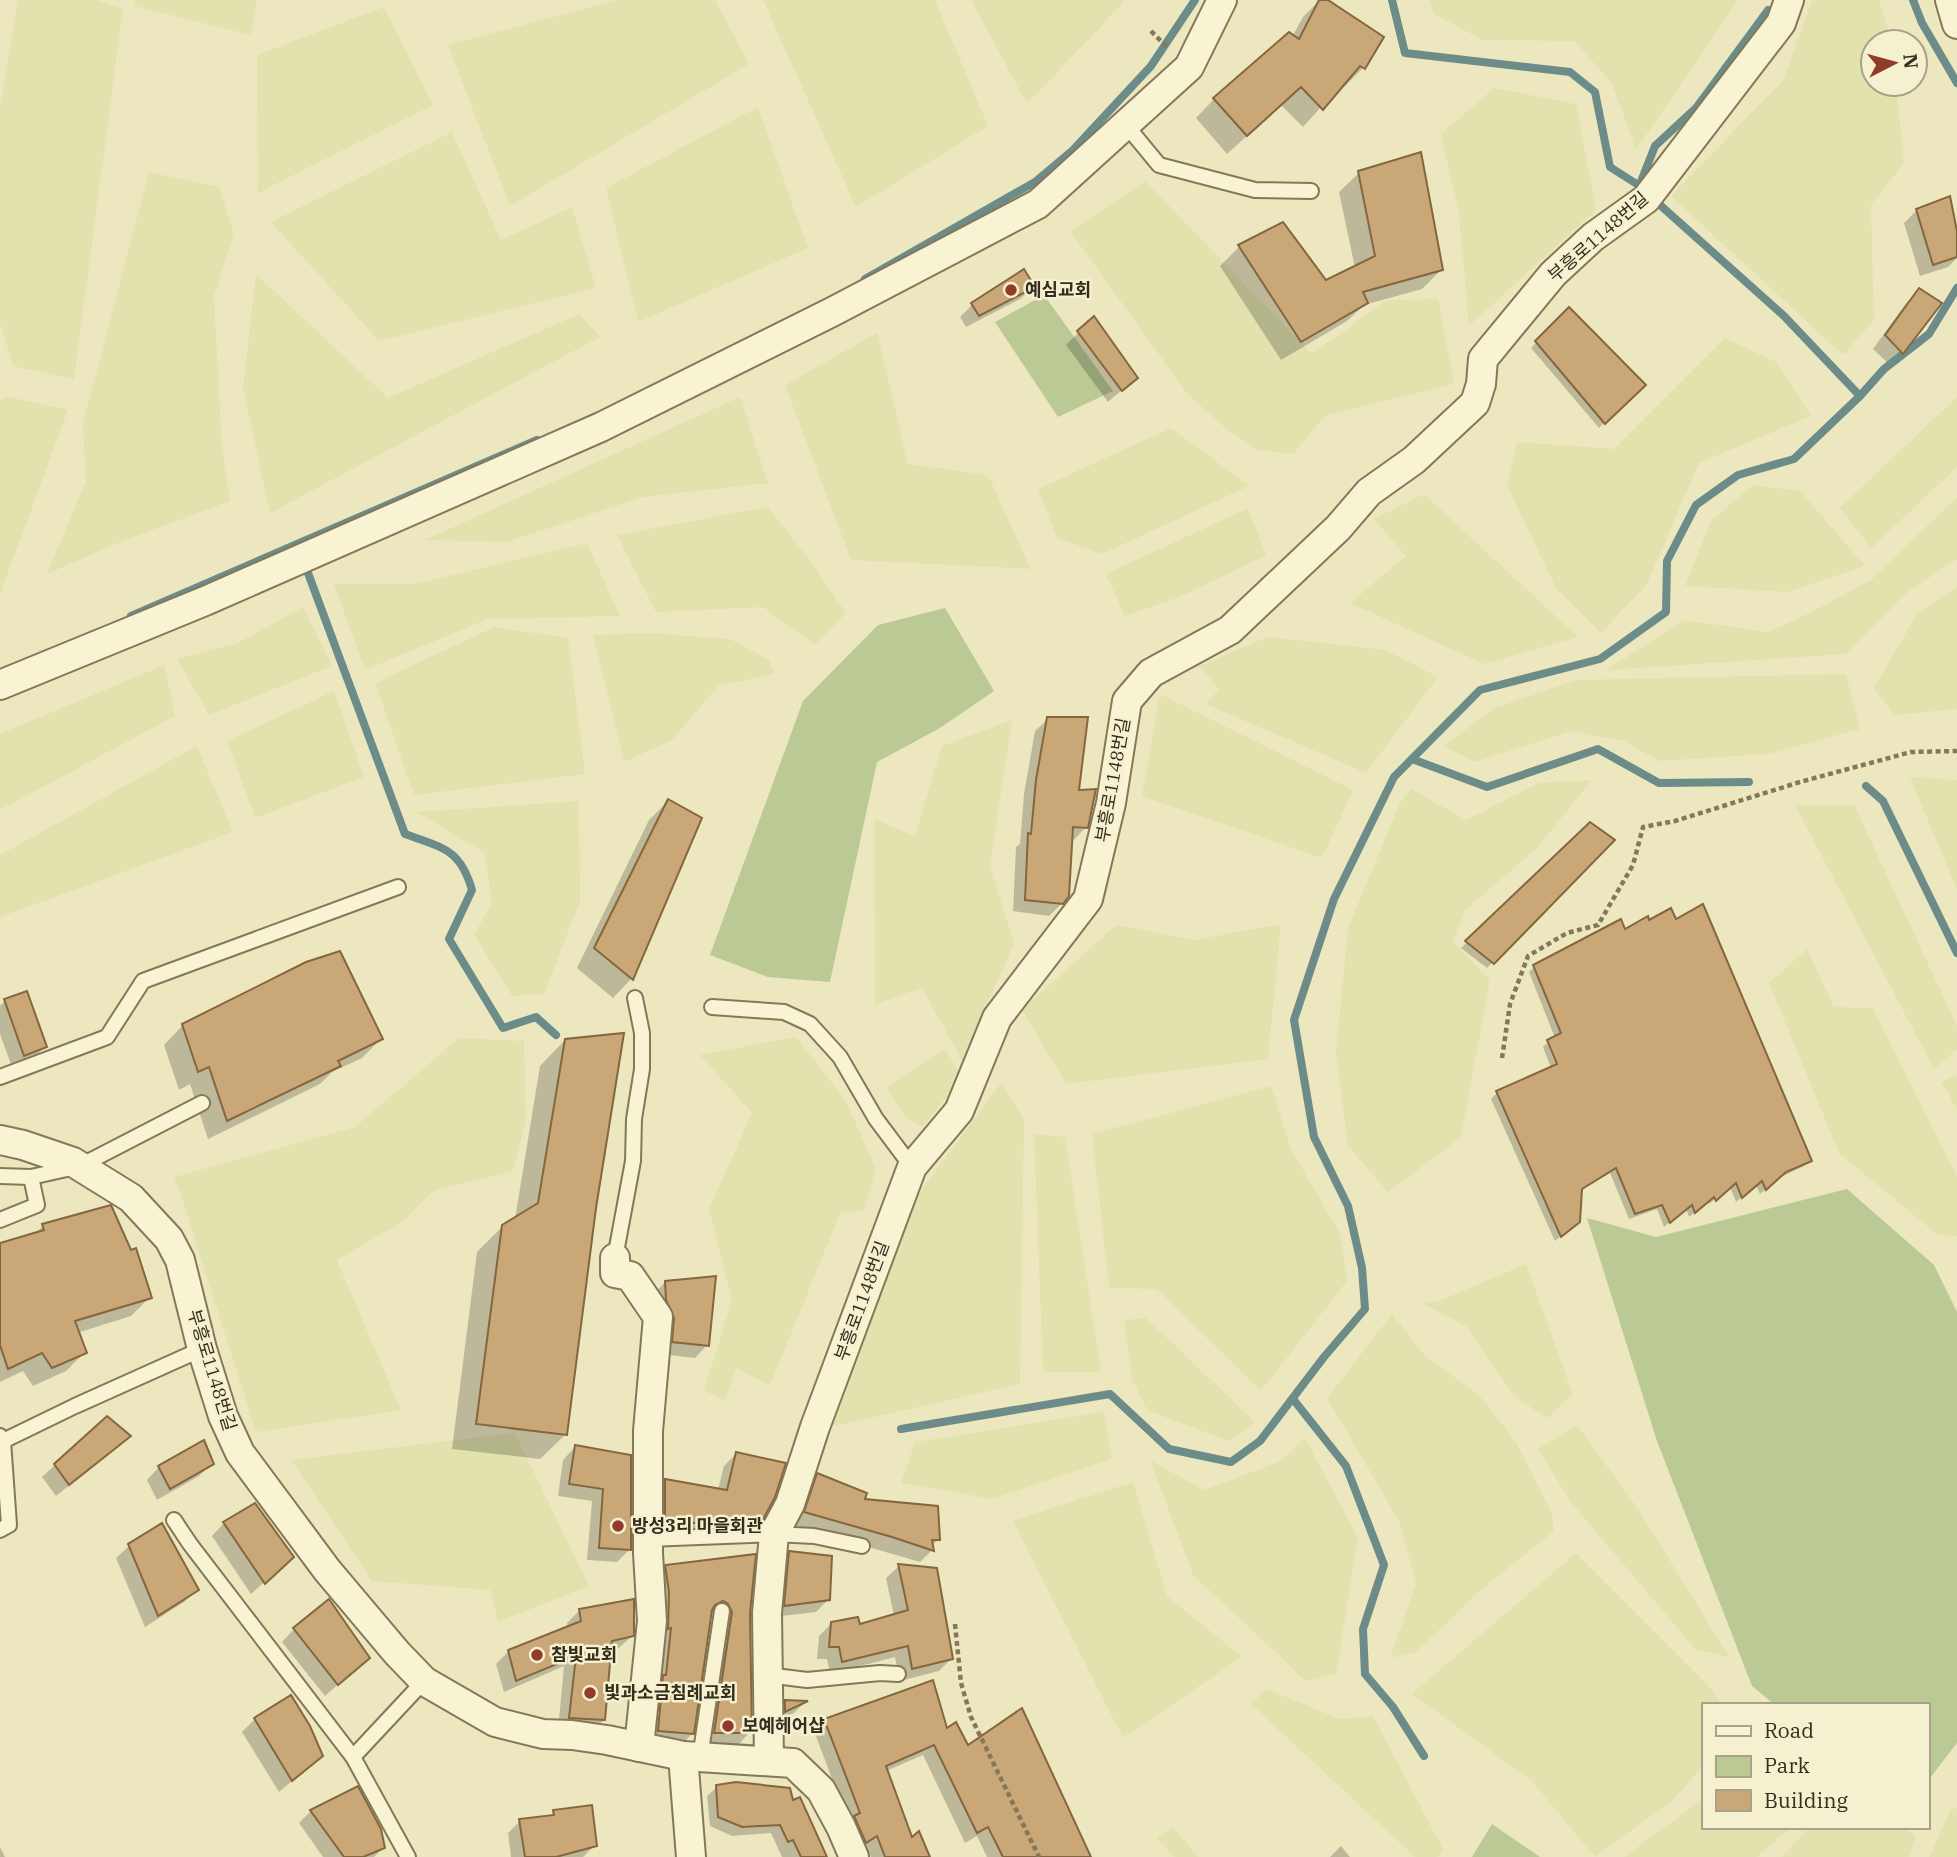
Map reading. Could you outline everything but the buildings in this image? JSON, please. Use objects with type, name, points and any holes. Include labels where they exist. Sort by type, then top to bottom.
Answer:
[{"type":"street","points":[[0,685],[205,601],[601,426],[832,312],[1038,204],[1189,67],[1222,0]]},
{"type":"street","name":"부흥로1148번길","points":[[769,1760],[767,1613],[774,1534],[790,1504],[815,1427],[912,1167],[959,1111],[997,1018],[1088,899],[1111,803],[1127,701],[1151,673],[1230,630],[1338,528],[1369,492],[1414,460],[1475,403],[1483,359],[1553,274],[1593,237],[1646,199],[1781,23],[1789,0]]},
{"type":"street","points":[[1950,0],[1957,24]]},
{"type":"street","name":"부흥로1148번길","points":[[0,1140],[23,1145],[80,1167],[131,1198],[169,1239],[180,1260],[201,1349],[223,1416],[240,1453],[327,1570],[424,1681],[495,1722],[543,1734],[572,1735],[692,1757],[793,1763],[821,1790],[854,1857]]},
{"type":"street","points":[[610,1267],[630,1276],[658,1317],[648,1431],[652,1621],[639,1747]]},
{"type":"street","points":[[691,1857],[692,1757]]},
{"type":"lane","points":[[1126,125],[1159,165],[1255,190],[1311,191]]},
{"type":"lane","points":[[0,1077],[107,1037],[143,981],[398,887]]},
{"type":"lane","points":[[610,1267],[633,1161],[634,1119],[642,1069],[642,1033],[635,998]]},
{"type":"lane","points":[[712,1007],[784,1012],[810,1024],[841,1057],[876,1119],[912,1167]]},
{"type":"lane","points":[[0,1177],[31,1177],[80,1167],[202,1103]]},
{"type":"lane","points":[[0,1220],[37,1205],[31,1177]]},
{"type":"lane","points":[[0,1530],[9,1525],[1,1439],[201,1349]]},
{"type":"lane","points":[[174,1520],[353,1757],[408,1857]]},
{"type":"lane","points":[[649,1539],[774,1534],[814,1536],[862,1546]]},
{"type":"lane","points":[[692,1757],[722,1611]]},
{"type":"lane","points":[[767,1675],[807,1680],[880,1673],[898,1674]]},
{"type":"lane","points":[[353,1757],[424,1681]]},
{"type":"path","points":[[1151,31],[1175,54]]},
{"type":"path","points":[[1502,1058],[1510,1004],[1528,956],[1567,933],[1598,925],[1633,865],[1643,828],[1912,752],[1957,751]]},
{"type":"path","points":[[955,1624],[961,1683],[971,1717],[1039,1857]]},
{"type":"green space","points":[[18,0],[97,0],[123,9],[74,379],[13,366],[0,323],[0,109]]},
{"type":"green space","points":[[135,0],[257,0],[251,35],[134,6]]},
{"type":"green space","points":[[618,0],[715,0],[749,64],[510,206],[448,45]]},
{"type":"green space","points":[[763,0],[935,0],[988,126],[856,207]]},
{"type":"green space","points":[[971,0],[1123,0],[1124,2],[1027,104]]},
{"type":"green space","points":[[1429,0],[1738,0],[1636,150],[1612,84],[1575,41],[1483,40],[1434,14]]},
{"type":"green space","points":[[1812,0],[1879,0],[1888,28],[1859,28],[1859,98],[1897,98],[1904,163],[1871,205],[1874,320],[1843,355],[1671,196],[1784,79]]},
{"type":"green space","points":[[384,7],[433,105],[258,193],[257,55]]},
{"type":"green space","points":[[1494,88],[1576,104],[1596,210],[1469,326],[1459,214],[1441,134]]},
{"type":"green space","points":[[758,107],[808,248],[638,322],[606,188]]},
{"type":"green space","points":[[452,132],[501,240],[572,207],[596,288],[379,341],[271,222]]},
{"type":"green space","points":[[149,172],[219,187],[234,233],[214,296],[222,449],[230,501],[113,545],[47,574],[86,481],[83,424]]},
{"type":"green space","points":[[1145,181],[1312,354],[1386,300],[1438,299],[1454,384],[1326,415],[1293,454],[1258,450],[1225,428],[1186,392],[1070,231]]},
{"type":"green space","points":[[256,274],[388,398],[579,314],[600,337],[270,513],[243,388]]},
{"type":"green space","points":[[1044,295],[1113,391],[1058,417],[995,322]]},
{"type":"green space","points":[[877,333],[908,464],[988,475],[1031,569],[851,560],[785,385]]},
{"type":"green space","points":[[1725,338],[1776,362],[1811,416],[1699,463],[1647,584],[1601,633],[1556,588],[1507,485],[1517,442],[1614,449]]},
{"type":"green space","points":[[9,397],[68,410],[0,594],[0,400]]},
{"type":"green space","points":[[740,397],[768,483],[643,497],[507,542],[425,540]]},
{"type":"green space","points":[[1957,397],[1957,467],[1871,548],[1840,508]]},
{"type":"green space","points":[[1171,428],[1249,486],[1102,554],[1057,538],[1038,489]]},
{"type":"green space","points":[[1753,485],[1800,491],[1865,566],[1788,592],[1685,586],[1711,521]]},
{"type":"green space","points":[[1424,494],[1578,637],[1484,664],[1350,603],[1406,556],[1374,519]]},
{"type":"green space","points":[[1957,497],[1957,559],[1905,594],[1846,654],[1606,670],[1684,620],[1768,632],[1810,613],[1871,580]]},
{"type":"green space","points":[[768,507],[846,613],[815,645],[763,607],[656,612],[617,535]]},
{"type":"green space","points":[[1248,508],[1266,555],[1182,596],[1125,616],[1106,574]]},
{"type":"green space","points":[[587,543],[620,616],[488,619],[365,670],[334,584],[415,584]]},
{"type":"green space","points":[[1957,587],[1957,709],[1894,715],[1874,688],[1917,614]]},
{"type":"green space","points":[[303,607],[332,666],[209,715],[177,659],[238,643]]},
{"type":"green space","points":[[945,608],[994,691],[940,728],[877,762],[830,982],[768,977],[710,955],[803,701],[878,625]]},
{"type":"green space","points":[[494,627],[568,638],[585,774],[414,795],[375,683]]},
{"type":"green space","points":[[650,633],[730,639],[769,660],[774,674],[718,686],[672,740],[624,762],[593,635]]},
{"type":"green space","points":[[1267,637],[1386,650],[1438,677],[1366,773],[1206,704],[1219,689],[1199,666]]},
{"type":"green space","points":[[164,665],[175,716],[0,810],[0,734]]},
{"type":"green space","points":[[1846,674],[1860,729],[1768,754],[1659,761],[1624,741],[1571,731],[1475,762],[1444,746],[1494,708],[1577,680]]},
{"type":"green space","points":[[334,691],[364,777],[255,818],[227,741]]},
{"type":"green space","points":[[1160,694],[1353,790],[1322,858],[1142,796]]},
{"type":"green space","points":[[1012,720],[990,866],[1014,944],[962,1060],[922,988],[875,1004],[874,819],[915,836],[942,746]]},
{"type":"green space","points":[[197,746],[233,832],[0,917],[0,855]]},
{"type":"green space","points":[[1910,777],[1957,780],[1957,890]]},
{"type":"green space","points":[[1592,780],[1537,848],[1464,911],[1453,942],[1490,980],[1461,1137],[1388,1192],[1348,1146],[1336,1052],[1348,928],[1400,803],[1411,789],[1466,820],[1539,783]]},
{"type":"green space","points":[[579,801],[580,901],[544,994],[512,996],[474,934],[492,904],[485,853],[417,812]]},
{"type":"green space","points":[[1795,805],[1854,805],[1957,1026],[1957,1049],[1934,1069]]},
{"type":"green space","points":[[1281,924],[1268,1059],[1066,1084],[1022,1010],[1116,925],[1194,940]]},
{"type":"green space","points":[[1807,949],[1834,1007],[1873,1008],[1957,1176],[1957,1236],[1938,1235],[1839,1153],[1769,983]]},
{"type":"green space","points":[[796,1037],[846,1101],[876,1169],[864,1210],[840,1213],[770,1386],[736,1368],[725,1402],[704,1390],[732,1300],[709,1209],[752,1113],[700,1055]]},
{"type":"green space","points":[[459,1038],[524,1041],[526,1121],[513,1171],[435,1190],[403,1221],[337,1260],[401,1410],[256,1432],[174,1177],[355,1127]]},
{"type":"green space","points":[[945,1049],[960,1073],[947,1097],[922,1127],[905,1116],[886,1087]]},
{"type":"green space","points":[[1957,1075],[1957,1109],[1941,1082]]},
{"type":"green space","points":[[1001,1083],[1024,1120],[1020,1384],[830,1427],[919,1193]]},
{"type":"green space","points":[[1271,1086],[1291,1149],[1340,1234],[1347,1281],[1261,1391],[1157,1289],[1109,1288],[1092,1134]]},
{"type":"green space","points":[[1034,1134],[1065,1137],[1101,1372],[1043,1372]]},
{"type":"green space","points":[[1847,1189],[1934,1265],[1957,1312],[1957,1743],[1929,1779],[1929,1703],[1773,1703],[1752,1686],[1657,1441],[1587,1218],[1656,1237]]},
{"type":"green space","points":[[1526,1264],[1573,1395],[1547,1418],[1515,1397],[1466,1326],[1423,1304],[1444,1299]]},
{"type":"green space","points":[[1392,1314],[1426,1357],[1478,1394],[1516,1442],[1552,1514],[1554,1531],[1482,1589],[1416,1652],[1390,1658],[1416,1584],[1399,1521],[1327,1398]]},
{"type":"green space","points":[[1146,1318],[1255,1422],[1228,1441],[1147,1410],[1132,1379],[1124,1320]]},
{"type":"green space","points":[[1104,1412],[1112,1459],[993,1499],[901,1483],[915,1442]]},
{"type":"green space","points":[[1577,1425],[1639,1510],[1729,1657],[1695,1649],[1571,1502],[1538,1449]]},
{"type":"green space","points":[[515,1433],[589,1586],[498,1622],[490,1590],[372,1581],[291,1460]]},
{"type":"green space","points":[[1305,1438],[1358,1538],[1336,1674],[1306,1681],[1193,1575],[1150,1460],[1204,1490],[1281,1461]]},
{"type":"green space","points":[[1133,1482],[1167,1596],[1242,1657],[1123,1738],[1013,1521]]},
{"type":"green space","points":[[1576,1553],[1710,1687],[1720,1703],[1702,1703],[1702,1767],[1673,1800],[1595,1857],[1532,1781],[1412,1694]]},
{"type":"green space","points":[[1266,1689],[1340,1719],[1373,1716],[1444,1851],[1437,1857],[1415,1857],[1251,1704]]},
{"type":"green space","points":[[1702,1800],[1702,1829],[1789,1829],[1757,1857],[1624,1857]]},
{"type":"green space","points":[[1952,1807],[1957,1809],[1957,1857],[1929,1857]]},
{"type":"green space","points":[[1492,1824],[1540,1857],[1472,1857]]},
{"type":"green space","points":[[1173,1827],[1198,1857],[1175,1857],[1157,1838]]},
{"type":"green space","points":[[1808,1829],[1906,1829],[1916,1836],[1909,1857],[1782,1857]]},
{"type":"waterway","points":[[865,279],[1035,182],[1073,150],[1151,66],[1195,0]]},
{"type":"waterway","points":[[1392,0],[1405,53],[1570,72],[1595,92],[1610,167],[1643,188]]},
{"type":"waterway","points":[[1913,0],[1922,23],[1957,83]]},
{"type":"waterway","points":[[1640,184],[1655,146],[1696,108],[1768,10]]},
{"type":"waterway","points":[[1660,205],[1784,316],[1860,396]]},
{"type":"waterway","points":[[901,1429],[1110,1394],[1169,1449],[1231,1462],[1260,1441],[1324,1357],[1365,1309],[1362,1268],[1348,1206],[1314,1137],[1294,1020],[1334,899],[1394,777],[1480,690],[1600,659],[1666,612],[1667,561],[1696,505],[1738,475],[1794,459],[1860,396],[1884,369],[1929,334],[1957,288]]},
{"type":"waterway","points":[[131,616],[537,440]]},
{"type":"waterway","points":[[308,573],[405,834],[448,852],[462,866],[467,876],[472,890],[449,939],[503,1028],[536,1017],[556,1035]]},
{"type":"waterway","points":[[1412,759],[1487,787],[1598,749],[1659,783],[1749,782]]},
{"type":"waterway","points":[[1866,786],[1883,801],[1957,953]]},
{"type":"waterway","points":[[1293,1399],[1346,1466],[1384,1565],[1363,1629],[1365,1674],[1393,1707],[1424,1756]]},
{"type":"place","name":"예심교회","points":[[1011,290]]},
{"type":"place","name":"방성3리 마을회관","points":[[618,1526]]},
{"type":"place","name":"참빛교회","points":[[537,1655]]},
{"type":"place","name":"빛과소금침례교회","points":[[590,1693]]},
{"type":"place","name":"보예헤어샵","points":[[728,1726]]}]
